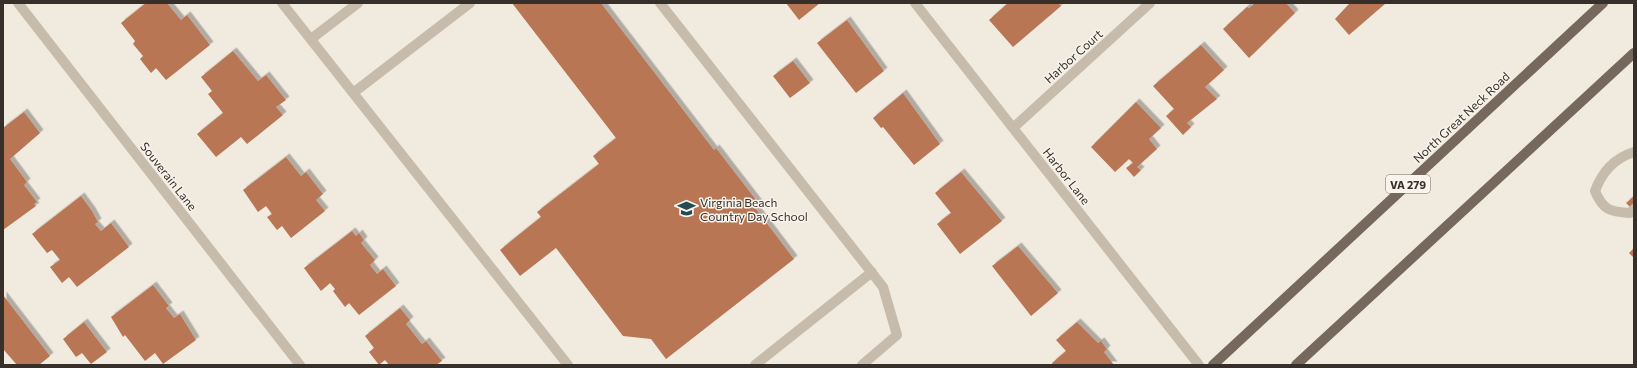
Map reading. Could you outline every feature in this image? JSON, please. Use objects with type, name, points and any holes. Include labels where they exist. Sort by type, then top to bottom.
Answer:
[{"type":"main road","name":"North Great Neck Road","points":[[1213,365],[1603,3]]},
{"type":"main road","points":[[1296,365],[1634,53]]},
{"type":"street","name":"Souverain Lane","points":[[18,3],[300,365]]},
{"type":"street","points":[[282,3],[568,365]]},
{"type":"street","points":[[311,39],[358,3]]},
{"type":"street","points":[[353,93],[470,3]]},
{"type":"street","points":[[660,3],[883,287],[897,335],[862,365]]},
{"type":"street","name":"Harbor Lane","points":[[915,3],[1199,365]]},
{"type":"street","name":"Harbor Court","points":[[1013,128],[1150,3]]},
{"type":"street","points":[[1634,152],[1621,156],[1600,176],[1595,190],[1599,201],[1610,212],[1630,213],[1634,209]]},
{"type":"street","points":[[755,365],[872,272]]},
{"type":"building","points":[[146,3],[167,3],[181,20],[187,15],[210,45],[166,80],[156,68],[151,73],[140,59],[143,56],[133,44],[135,41],[121,23]]},
{"type":"building","points":[[512,3],[601,3],[714,150],[716,148],[760,205],[756,209],[794,259],[666,359],[651,339],[623,336],[556,248],[520,276],[500,250],[541,217],[537,212],[599,164],[593,156],[616,138]]},
{"type":"building","points":[[786,3],[820,3],[799,20]]},
{"type":"building","points":[[1008,3],[1058,3],[1061,6],[1013,47],[989,20]]},
{"type":"building","points":[[1255,3],[1286,3],[1295,13],[1249,58],[1223,29],[1247,7],[1249,8]]},
{"type":"building","points":[[1350,3],[1386,3],[1349,35],[1335,19]]},
{"type":"building","points":[[847,20],[884,71],[856,93],[817,43]]},
{"type":"building","points":[[1201,45],[1224,70],[1205,87],[1217,99],[1187,123],[1191,127],[1183,135],[1166,116],[1174,109],[1153,86]]},
{"type":"building","points":[[233,51],[258,81],[266,75],[286,100],[276,107],[283,115],[247,144],[241,137],[216,157],[197,134],[223,113],[208,94],[212,91],[201,77]]},
{"type":"building","points":[[793,61],[810,83],[790,98],[773,76]]},
{"type":"building","points":[[903,93],[940,144],[914,165],[883,127],[881,128],[873,118]]},
{"type":"building","points":[[1136,102],[1161,128],[1149,139],[1157,149],[1137,167],[1141,170],[1134,177],[1126,168],[1133,163],[1129,159],[1115,172],[1091,147]]},
{"type":"building","points":[[24,112],[40,133],[10,159],[27,182],[24,185],[37,202],[34,204],[36,206],[3,230],[3,128]]},
{"type":"building","points":[[286,157],[301,176],[306,172],[323,194],[316,200],[325,211],[291,238],[282,226],[277,230],[267,217],[272,214],[266,206],[258,212],[243,190]]},
{"type":"building","points":[[961,172],[1002,221],[960,254],[937,224],[951,213],[935,193]]},
{"type":"building","points":[[81,196],[92,211],[98,222],[95,224],[101,231],[111,223],[129,247],[77,287],[69,277],[62,283],[50,267],[60,260],[52,250],[47,253],[32,234]]},
{"type":"building","points":[[1634,196],[1634,211],[1626,203]]},
{"type":"building","points":[[352,231],[356,236],[359,233],[364,240],[361,243],[375,260],[370,265],[377,274],[383,269],[396,286],[359,315],[349,303],[345,307],[333,291],[335,289],[330,283],[321,291],[304,268]]},
{"type":"building","points":[[1018,246],[1058,293],[1031,316],[992,266]]},
{"type":"building","points":[[1634,248],[1634,258],[1629,253]]},
{"type":"building","points":[[153,285],[169,306],[166,308],[174,318],[180,314],[196,340],[163,364],[155,353],[145,361],[125,335],[123,337],[111,317]]},
{"type":"building","points":[[3,295],[50,356],[39,365],[17,365],[3,349]]},
{"type":"building","points":[[400,308],[410,320],[406,324],[422,344],[426,341],[442,361],[436,365],[389,365],[385,360],[379,365],[369,352],[374,348],[365,336]]},
{"type":"building","points":[[84,322],[107,352],[91,364],[82,353],[76,357],[63,339]]},
{"type":"building","points":[[1077,322],[1098,343],[1101,341],[1107,349],[1104,352],[1114,365],[1053,365],[1052,363],[1066,351],[1056,340]]},
{"type":"place","name":"Virginia Beach Country Day School","points":[[687,209]]}]
